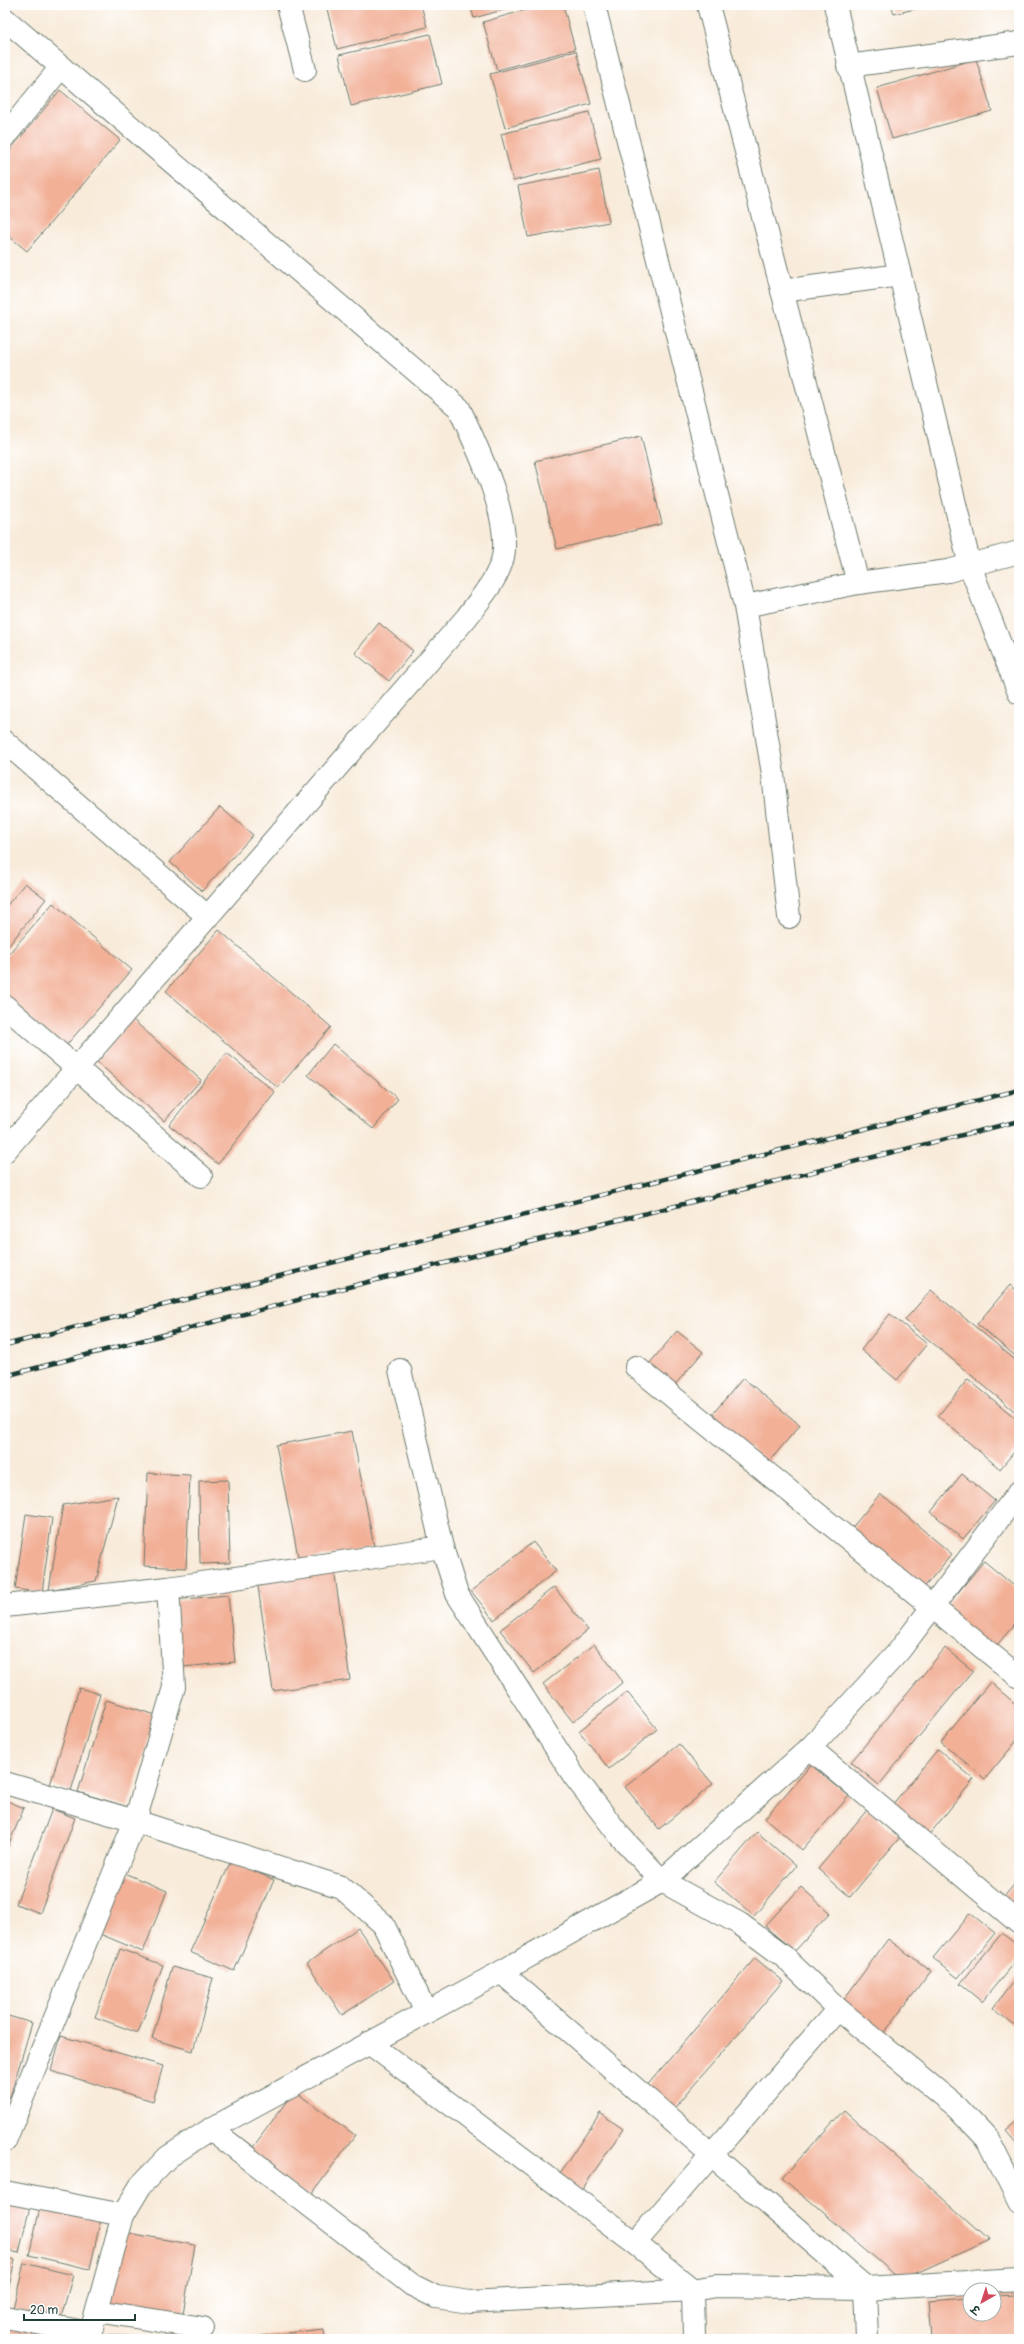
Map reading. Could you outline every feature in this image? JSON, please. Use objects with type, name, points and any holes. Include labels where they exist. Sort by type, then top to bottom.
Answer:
[{"type":"street","points":[[288,5],[305,70]]},
{"type":"street","points":[[594,5],[745,606],[773,774],[788,917]]},
{"type":"street","points":[[708,5],[858,583]]},
{"type":"street","points":[[835,5],[848,66],[970,566],[1019,693]]},
{"type":"street","points":[[5,19],[266,241],[459,408],[477,449],[501,515],[503,556],[494,580],[467,617],[5,1151]]},
{"type":"street","points":[[848,66],[1019,43]]},
{"type":"street","points":[[5,136],[61,67]]},
{"type":"street","points":[[782,291],[900,275]]},
{"type":"street","points":[[745,606],[858,583],[948,571],[1019,552]]},
{"type":"street","points":[[5,742],[207,916]]},
{"type":"street","points":[[5,1006],[200,1176]]},
{"type":"street","points":[[636,1367],[1019,1677]]},
{"type":"street","points":[[400,1370],[442,1547],[457,1594],[574,1776],[620,1836],[662,1881],[746,1929],[783,1956],[838,2009],[957,2107],[989,2141],[1019,2201]]},
{"type":"street","points":[[5,2317],[89,2336],[123,2215],[141,2185],[168,2157],[210,2129],[501,1972],[662,1881],[810,1748],[899,1651],[1019,1492]]},
{"type":"street","points":[[5,1606],[168,1588],[442,1547]]},
{"type":"street","points":[[5,2142],[135,1821],[174,1687],[168,1588]]},
{"type":"street","points":[[810,1748],[1019,1923]]},
{"type":"street","points":[[5,1783],[135,1821],[341,1887],[383,1924],[426,2012]]},
{"type":"street","points":[[501,1972],[865,2288],[867,2339]]},
{"type":"street","points":[[635,2243],[838,2009]]},
{"type":"street","points":[[369,2043],[635,2243],[693,2290],[694,2339]]},
{"type":"street","points":[[210,2129],[412,2286],[436,2297],[470,2302],[693,2290],[715,2286],[865,2288],[1019,2279]]},
{"type":"street","points":[[5,2192],[123,2215]]},
{"type":"street","points":[[97,2311],[203,2328]]},
{"type":"building","points":[[326,5],[421,5],[427,27],[337,49]]},
{"type":"building","points":[[470,5],[521,5],[474,18]]},
{"type":"building","points":[[543,5],[563,5],[575,49],[497,70],[483,22]]},
{"type":"building","points":[[891,5],[927,5],[927,6],[894,14]]},
{"type":"building","points":[[430,34],[442,84],[351,106],[339,55]]},
{"type":"building","points":[[576,51],[591,104],[505,128],[490,74]]},
{"type":"building","points":[[976,59],[992,111],[892,139],[877,88]]},
{"type":"building","points":[[60,90],[120,140],[27,251],[5,233],[5,156]]},
{"type":"building","points":[[589,112],[601,159],[513,181],[501,134]]},
{"type":"building","points":[[599,170],[609,222],[528,237],[518,186]]},
{"type":"building","points":[[641,436],[662,524],[557,549],[535,461]]},
{"type":"building","points":[[379,623],[413,651],[389,681],[355,653]]},
{"type":"building","points":[[220,807],[253,835],[202,891],[170,862]]},
{"type":"building","points":[[25,883],[46,899],[5,950],[5,908]]},
{"type":"building","points":[[53,903],[132,970],[63,1049],[5,999],[5,958]]},
{"type":"building","points":[[219,930],[331,1027],[278,1088],[166,991]]},
{"type":"building","points":[[132,1019],[201,1080],[164,1121],[96,1061]]},
{"type":"building","points":[[333,1044],[398,1099],[373,1129],[308,1075]]},
{"type":"building","points":[[227,1053],[275,1092],[218,1164],[169,1125]]},
{"type":"building","points":[[1010,1285],[1019,1293],[1019,1359],[977,1324]]},
{"type":"building","points":[[931,1290],[1019,1363],[1019,1415],[905,1320]]},
{"type":"building","points":[[890,1314],[927,1344],[897,1380],[861,1350]]},
{"type":"building","points":[[677,1331],[703,1352],[668,1393],[643,1371]]},
{"type":"building","points":[[743,1378],[800,1425],[768,1463],[711,1416]]},
{"type":"building","points":[[968,1379],[1019,1421],[1019,1446],[1000,1469],[938,1416]]},
{"type":"building","points":[[352,1431],[374,1547],[299,1561],[276,1445]]},
{"type":"building","points":[[148,1473],[190,1475],[186,1568],[144,1566]]},
{"type":"building","points":[[962,1474],[995,1501],[963,1539],[931,1512]]},
{"type":"building","points":[[228,1480],[230,1563],[200,1564],[199,1481]]},
{"type":"building","points":[[880,1494],[952,1554],[922,1590],[850,1530]]},
{"type":"building","points":[[118,1496],[96,1581],[49,1590],[63,1505]]},
{"type":"building","points":[[26,1514],[52,1518],[42,1593],[15,1589]]},
{"type":"building","points":[[533,1542],[556,1571],[494,1620],[471,1591]]},
{"type":"building","points":[[984,1561],[1019,1590],[1019,1619],[991,1652],[942,1612]]},
{"type":"building","points":[[334,1569],[350,1680],[273,1691],[257,1580]]},
{"type":"building","points":[[554,1587],[588,1630],[534,1673],[500,1630]]},
{"type":"building","points":[[228,1595],[235,1662],[182,1667],[174,1600]]},
{"type":"building","points":[[594,1644],[623,1682],[573,1722],[543,1684]]},
{"type":"building","points":[[945,1648],[973,1671],[879,1785],[851,1762]]},
{"type":"building","points":[[990,1682],[1019,1707],[1019,1738],[985,1779],[941,1742]]},
{"type":"building","points":[[79,1688],[100,1694],[71,1791],[50,1785]]},
{"type":"building","points":[[627,1692],[657,1729],[609,1769],[579,1731]]},
{"type":"building","points":[[106,1700],[156,1715],[128,1807],[78,1792]]},
{"type":"building","points":[[679,1744],[713,1784],[659,1829],[625,1787]]},
{"type":"building","points":[[938,1749],[974,1779],[928,1836],[891,1806]]},
{"type":"building","points":[[811,1765],[849,1796],[802,1850],[765,1818]]},
{"type":"building","points":[[5,1800],[24,1808],[5,1853]]},
{"type":"building","points":[[52,1809],[75,1818],[40,1913],[16,1904]]},
{"type":"building","points":[[867,1810],[900,1837],[850,1897],[818,1869]]},
{"type":"building","points":[[757,1832],[796,1866],[754,1916],[714,1882]]},
{"type":"building","points":[[231,1861],[274,1880],[234,1971],[190,1952]]},
{"type":"building","points":[[124,1873],[167,1891],[143,1952],[100,1934]]},
{"type":"building","points":[[1019,1879],[1019,1914],[1001,1900]]},
{"type":"building","points":[[801,1887],[830,1913],[794,1952],[765,1926]]},
{"type":"building","points":[[970,1913],[995,1933],[958,1978],[933,1958]]},
{"type":"building","points":[[5,1925],[8,1926],[5,1935]]},
{"type":"building","points":[[358,1928],[394,1981],[342,2015],[307,1963]]},
{"type":"building","points":[[1002,1933],[1019,1947],[1019,1956],[982,2002],[960,1984]]},
{"type":"building","points":[[888,1939],[931,1971],[881,2037],[839,2006]]},
{"type":"building","points":[[120,1949],[163,1965],[138,2033],[95,2017]]},
{"type":"building","points":[[755,1958],[783,1981],[672,2111],[645,2088]]},
{"type":"building","points":[[172,1967],[213,1978],[193,2051],[152,2039]]},
{"type":"building","points":[[1019,1974],[1019,2025],[1017,2028],[993,2008]]},
{"type":"building","points":[[5,2015],[32,2023],[10,2097],[5,2096]]},
{"type":"building","points":[[61,2036],[163,2066],[153,2101],[51,2071]]},
{"type":"building","points":[[294,2091],[355,2135],[309,2198],[248,2154]]},
{"type":"building","points":[[844,2110],[989,2240],[901,2280],[782,2178]]},
{"type":"building","points":[[600,2113],[623,2129],[581,2191],[558,2176]]},
{"type":"building","points":[[1019,2119],[1019,2145],[1006,2130]]},
{"type":"building","points":[[5,2200],[30,2206],[19,2253],[5,2250]]},
{"type":"building","points":[[41,2204],[101,2218],[90,2269],[29,2255]]},
{"type":"building","points":[[123,2232],[195,2245],[182,2319],[110,2305]]},
{"type":"building","points":[[5,2257],[15,2260],[6,2300],[5,2300]]},
{"type":"building","points":[[24,2263],[73,2275],[60,2321],[13,2308]]},
{"type":"building","points":[[1015,2294],[1018,2339],[931,2339],[928,2300],[962,2298],[962,2322],[1002,2322],[1002,2295]]},
{"type":"building","points":[[5,2327],[57,2329],[54,2339],[5,2339]]},
{"type":"building","points":[[324,2329],[325,2339],[261,2339],[261,2336]]},
{"type":"building","points":[[98,2335],[150,2337],[149,2339],[98,2339]]},
{"type":"building","points":[[161,2336],[200,2336],[200,2339],[161,2339]]},
{"type":"railway","points":[[5,1345],[1019,1090]]},
{"type":"railway","points":[[5,1376],[360,1284],[1019,1121]]}]
